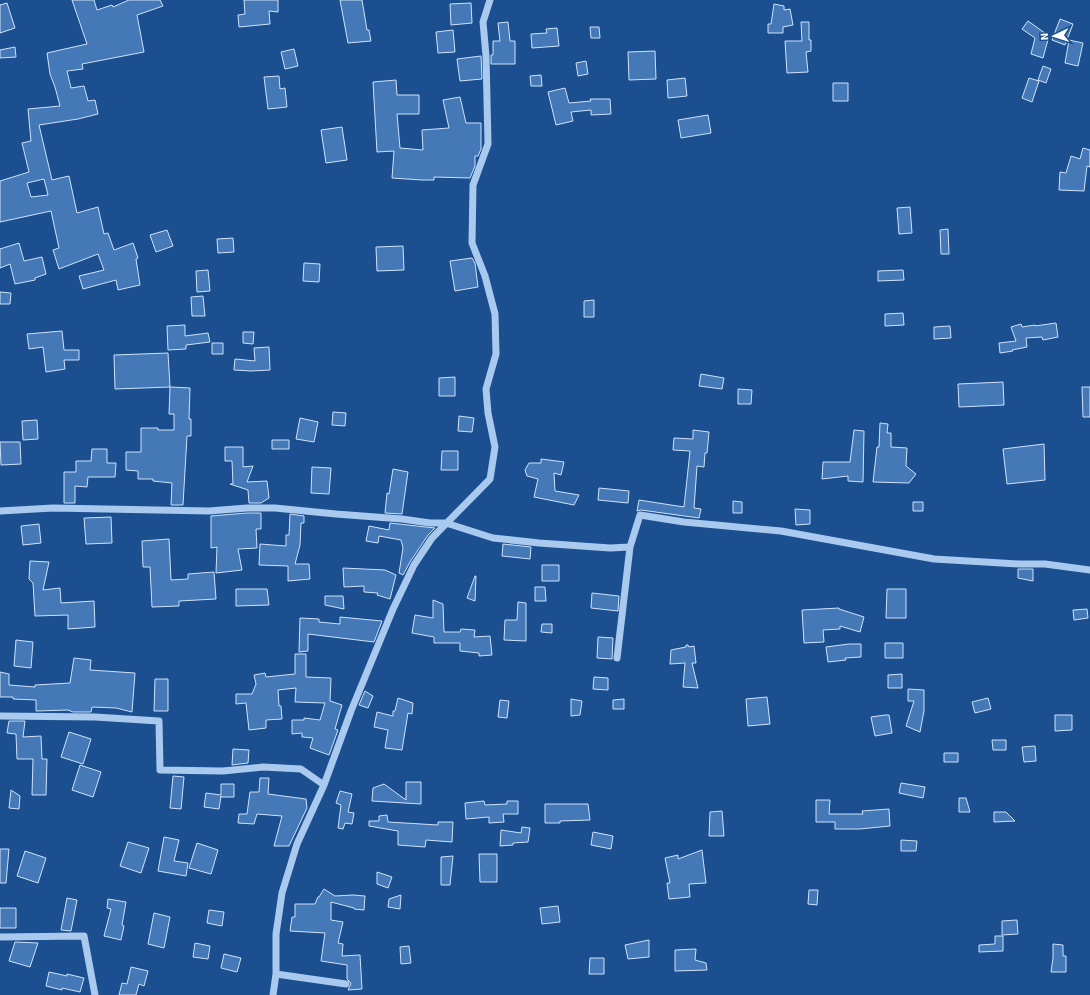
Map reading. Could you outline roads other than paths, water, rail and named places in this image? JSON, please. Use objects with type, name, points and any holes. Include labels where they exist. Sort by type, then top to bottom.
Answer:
[{"type":"street","points":[[273,995],[276,974],[276,934],[282,893],[297,844],[324,785],[351,711],[393,609],[414,565],[432,538],[490,479],[495,447],[488,413],[486,388],[496,354],[496,314],[485,276],[472,244],[473,185],[488,144],[486,56],[483,22],[490,0]]},
{"type":"street","points":[[0,511],[54,508],[209,511],[247,508],[275,508],[402,519],[430,524],[446,523],[493,538],[610,548],[630,547]]},
{"type":"street","points":[[617,658],[630,547],[640,515],[684,522],[781,531],[934,559],[1045,564],[1090,570]]},
{"type":"street","points":[[0,716],[95,717],[159,721],[160,770],[223,772],[262,767],[301,769],[324,785]]},
{"type":"street","points":[[0,937],[84,936],[95,995]]},
{"type":"street","points":[[276,974],[346,984]]}]
